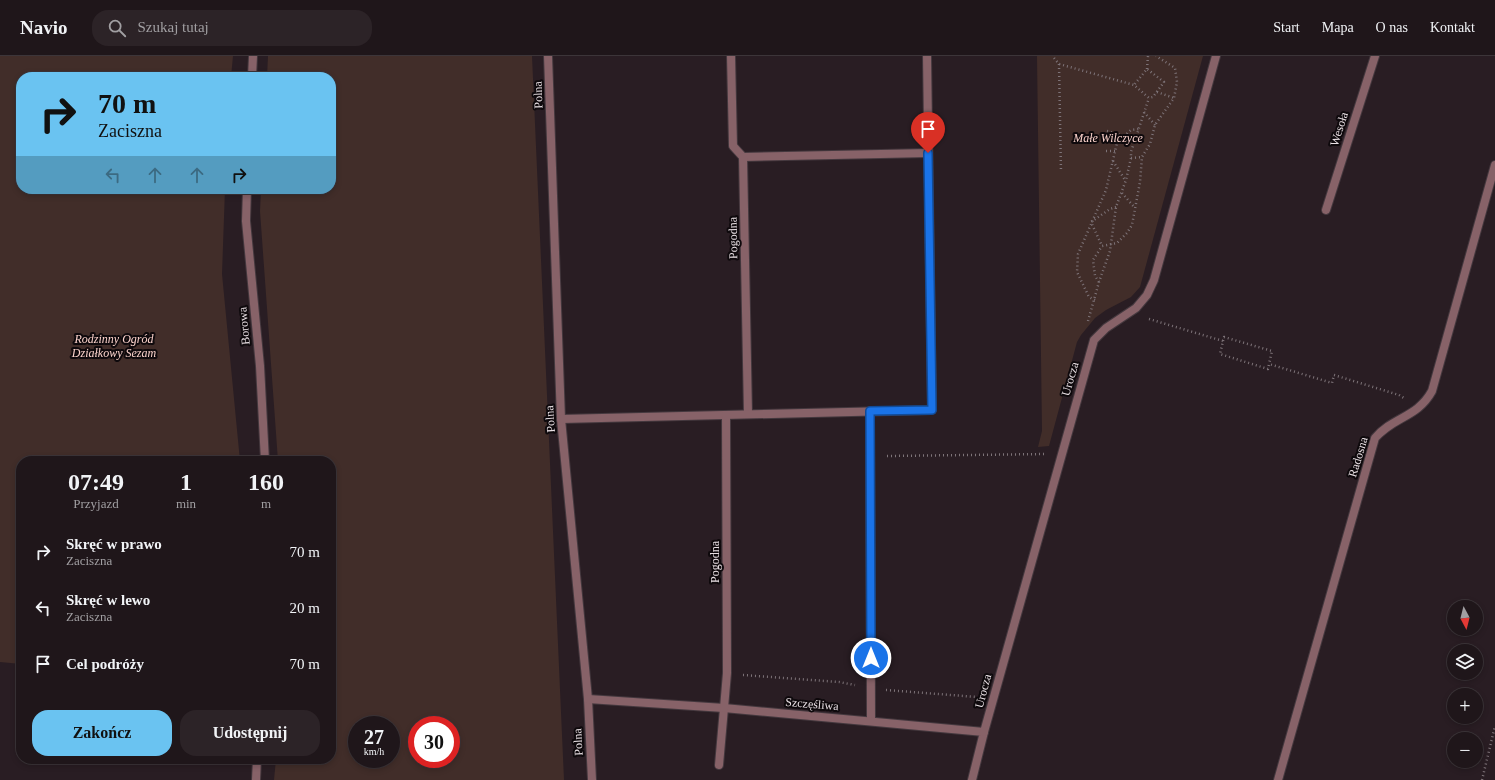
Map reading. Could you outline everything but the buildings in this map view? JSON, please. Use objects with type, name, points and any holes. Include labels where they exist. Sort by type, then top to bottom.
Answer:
[{"type":"street","points":[[252,72],[253,56]]},
{"type":"street","name":"Polna","points":[[548,56],[561,419],[588,699],[592,780]]},
{"type":"street","points":[[731,56],[733,146],[743,157],[928,153]]},
{"type":"street","points":[[561,419],[932,410],[927,56]]},
{"type":"street","name":"Urocza","points":[[984,732],[1094,340],[1106,328],[1136,308],[1147,295],[1154,280],[1216,56]]},
{"type":"street","name":"Wesoła","points":[[1326,210],[1375,56]]},
{"type":"street","name":"Pogodna","points":[[743,157],[748,414]]},
{"type":"street","name":"Radosna","points":[[1278,780],[1375,438],[1382,429],[1392,422],[1420,408],[1427,401],[1432,391],[1495,165]]},
{"type":"street","name":"Borowa","points":[[247,194],[246,221],[260,366],[265,456]]},
{"type":"street","points":[[870,411],[872,721]]},
{"type":"street","name":"Pogodna","points":[[719,765],[728,673],[726,415]]},
{"type":"street","name":"Szczęśliwa","points":[[588,699],[724,708],[984,732]]},
{"type":"street","points":[[972,780],[984,732]]},
{"type":"street","points":[[256,780],[258,764]]},
{"type":"path","points":[[1134,85],[1147,69],[1148,56]]},
{"type":"path","points":[[1102,246],[1116,243],[1127,233],[1132,225],[1140,182],[1142,157],[1150,144],[1155,125],[1174,98],[1178,82],[1175,68],[1156,56]]},
{"type":"path","points":[[1054,58],[1058,64],[1061,172]]},
{"type":"path","points":[[1058,64],[1134,85],[1149,98]]},
{"type":"path","points":[[1098,336],[1088,322],[1099,282],[1110,251],[1116,207],[1126,180],[1131,152],[1144,111],[1149,98],[1153,97],[1164,82],[1147,69]]},
{"type":"path","points":[[1157,92],[1174,98]]},
{"type":"path","points":[[1144,111],[1155,125]]},
{"type":"path","points":[[1095,300],[1089,297],[1077,272],[1078,254],[1106,190],[1117,143],[1131,130],[1139,129]]},
{"type":"path","points":[[1107,131],[1124,136]]},
{"type":"path","points":[[1106,151],[1115,151]]},
{"type":"path","points":[[1131,158],[1142,157]]},
{"type":"path","points":[[1113,161],[1126,180]]},
{"type":"path","points":[[1122,193],[1135,208]]},
{"type":"path","points":[[1091,222],[1110,209],[1116,207]]},
{"type":"path","points":[[1091,222],[1102,246]]},
{"type":"path","points":[[1099,282],[1095,276],[1093,260],[1102,246]]},
{"type":"path","points":[[1136,308],[1147,318],[1223,341]]},
{"type":"path","points":[[1224,337],[1272,351],[1269,364],[1268,369],[1220,354],[1224,337]]},
{"type":"path","points":[[1269,364],[1332,383],[1334,375],[1342,377],[1399,395],[1420,408]]},
{"type":"path","points":[[870,457],[1049,454],[1061,457]]},
{"type":"path","points":[[1482,780],[1495,726]]},
{"type":"green space","name":"Rodzinny Ogród Działkowy Sezam","points":[[0,56],[233,56],[231,72],[16,72],[16,194],[225,194],[222,274],[240,456],[16,456],[16,664],[0,662]]},
{"type":"green space","points":[[268,56],[532,56],[564,780],[274,780],[276,764],[336,764],[336,456],[278,456],[260,211],[261,194],[336,194],[336,72],[267,72]]},
{"type":"green space","name":"Małe Wilczyce","points":[[1037,56],[1203,56],[1140,287],[1131,297],[1106,310],[1095,318],[1081,335],[1077,342],[1049,446],[1038,447],[1042,431]]},
{"type":"route","points":[[871,658],[870,411],[932,410],[928,153]]}]
